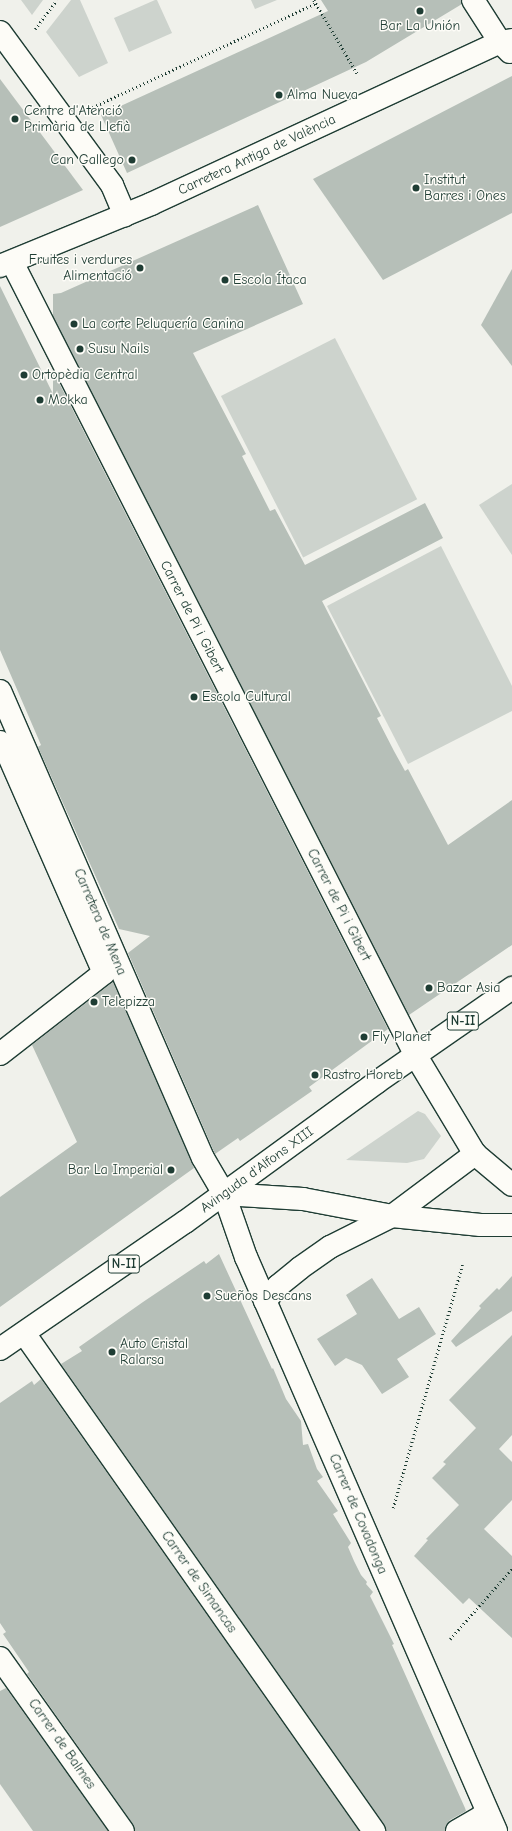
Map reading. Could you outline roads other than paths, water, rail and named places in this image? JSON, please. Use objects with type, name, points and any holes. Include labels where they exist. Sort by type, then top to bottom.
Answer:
[{"type":"street","points":[[473,0],[508,45]]},
{"type":"street","points":[[0,32],[112,185],[125,215]]},
{"type":"street","name":"Carretera Antiga de València","points":[[6,264],[125,215],[508,45]]},
{"type":"street","name":"Carrer de Pi i Gibert","points":[[6,264],[416,1056],[475,1154],[512,1185]]},
{"type":"street","name":"Carretera de Mena","points":[[3,706],[203,1158],[224,1194]]},
{"type":"street","points":[[0,742],[4,745],[104,973],[0,1054]]},
{"type":"street","name":"Avinguda d'Alfons XIII","points":[[0,1349],[224,1194],[371,1087],[512,988]]},
{"type":"street","points":[[265,1301],[278,1286],[330,1247],[392,1216],[475,1154]]},
{"type":"street","points":[[224,1194],[303,1199],[392,1216],[482,1225],[512,1225]]},
{"type":"street","name":"Carrer de Covadonga","points":[[224,1194],[241,1246],[496,1831]]},
{"type":"street","name":"Carrer de Simancas","points":[[24,1333],[374,1831]]},
{"type":"street","name":"Carrer de Balmes","points":[[0,1658],[123,1831]]},
{"type":"street","points":[[457,1831],[481,1817],[487,1831]]},
{"type":"place","name":"Bar La Unión","points":[[420,11]]},
{"type":"place","name":"Alma Nueva","points":[[279,95]]},
{"type":"place","name":"Centre d'Atenció Primària de Llefià","points":[[15,119]]},
{"type":"place","name":"Can Gallego","points":[[132,160]]},
{"type":"place","name":"Institut Barres i Ones","points":[[416,188]]},
{"type":"place","name":"Fruites i verdures Alimentació","points":[[140,268]]},
{"type":"place","name":"Escola Ítaca","points":[[225,280]]},
{"type":"place","name":"La corte Peluquería Canina","points":[[74,324]]},
{"type":"place","name":"Susu Nails","points":[[80,349]]},
{"type":"place","name":"Ortopèdia Central","points":[[24,375]]},
{"type":"place","name":"Mokka","points":[[40,400]]},
{"type":"place","name":"Escola Cultural","points":[[194,697]]},
{"type":"place","name":"Bazar Asia","points":[[429,988]]},
{"type":"place","name":"Telepizza","points":[[94,1002]]},
{"type":"place","name":"Fly Planet","points":[[364,1037]]},
{"type":"place","name":"Rastro Horeb","points":[[315,1075]]},
{"type":"place","name":"Bar La Imperial","points":[[171,1170]]},
{"type":"place","name":"Sueños Descans","points":[[207,1296]]},
{"type":"place","name":"Auto Cristal Ralarsa","points":[[112,1352]]}]
